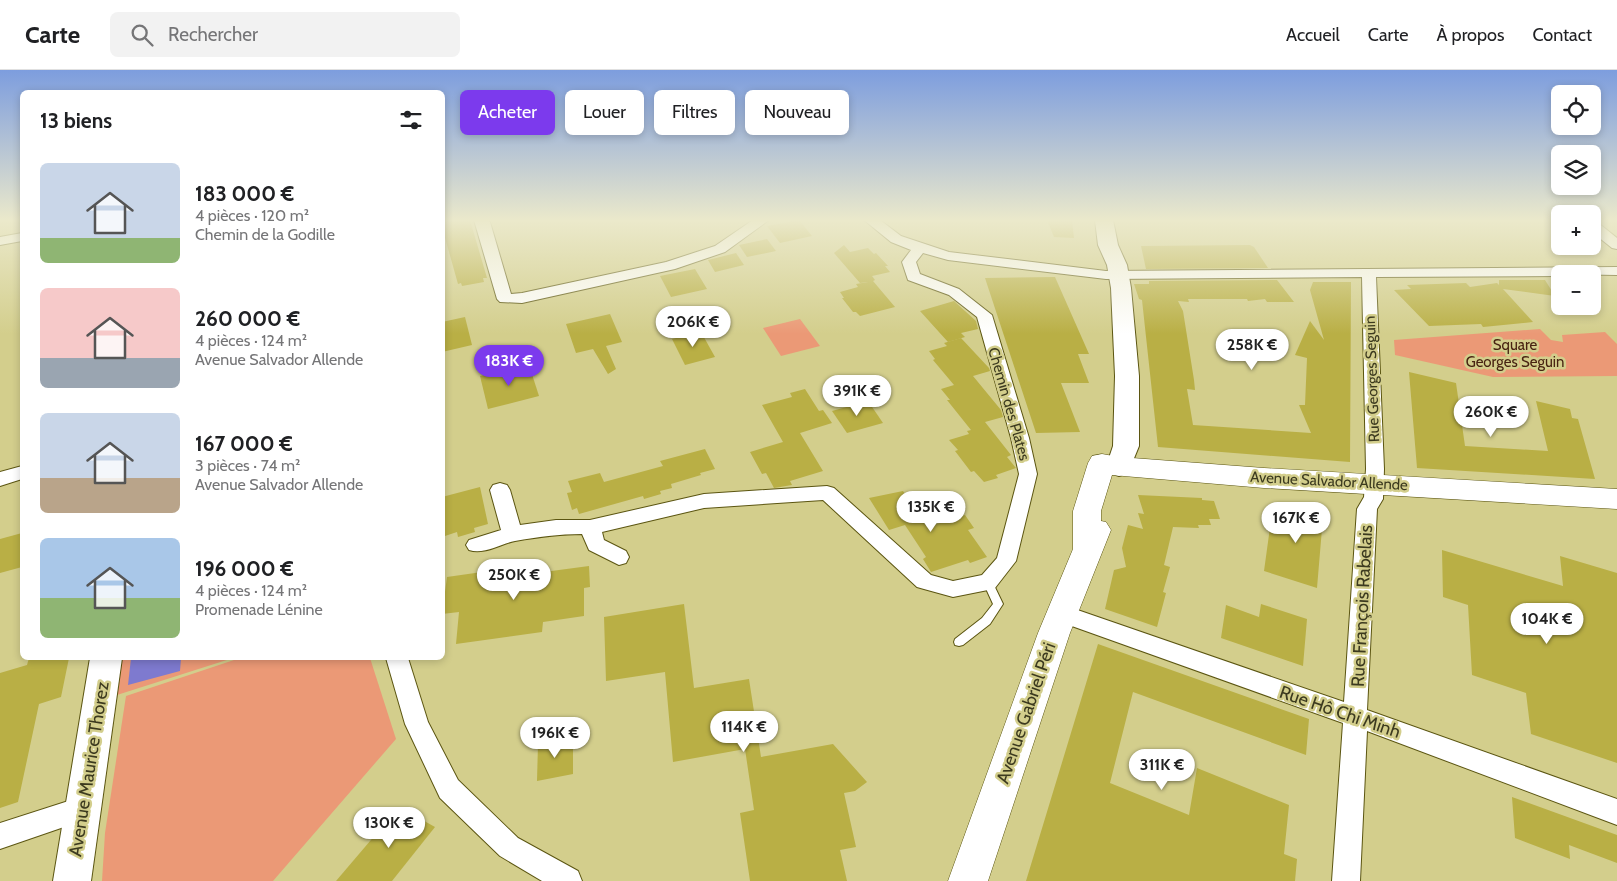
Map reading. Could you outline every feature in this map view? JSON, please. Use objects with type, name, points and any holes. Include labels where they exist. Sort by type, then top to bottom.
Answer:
[{"type":"main road","name":"Avenue Salvador Allende","points":[[1111,465],[1617,499]]},
{"type":"main road","name":"Avenue Gabriel Péri","points":[[968,881],[1054,633],[1063,614],[1087,547],[1112,492],[1111,465]]},
{"type":"street","points":[[494,258],[505,299],[531,296],[670,266],[694,258]]},
{"type":"street","name":"Chemin des Plates","points":[[912,258],[909,262],[913,277],[954,292],[984,315],[1020,438],[1028,474],[1006,561],[988,582]]},
{"type":"street","points":[[958,258],[1112,275],[1617,271]]},
{"type":"street","points":[[1111,465],[1126,446],[1127,414],[1127,376],[1112,275],[1117,265],[1114,258]]},
{"type":"street","name":"Rue Georges Seguin","points":[[1368,273],[1375,464],[1374,484]]},
{"type":"street","points":[[0,479],[20,474]]},
{"type":"street","name":"Rue François Rabelais","points":[[1346,881],[1367,509],[1368,504],[1373,499],[1374,484]]},
{"type":"street","points":[[500,490],[512,534]]},
{"type":"street","points":[[476,546],[512,534],[590,526],[704,501],[827,493],[924,581],[953,590],[988,582]]},
{"type":"street","points":[[590,526],[596,546],[619,557]]},
{"type":"street","name":"Rue Hô Chi Minh","points":[[1063,614],[1405,734],[1617,812]]},
{"type":"street","name":"Avenue Maurice Thorez","points":[[72,881],[106,660]]},
{"type":"street","points":[[398,660],[417,724],[449,790],[509,847],[568,881]]},
{"type":"street","points":[[0,836],[84,808]]},
{"type":"lane","points":[[959,642],[986,621],[998,604],[988,582]]},
{"type":"green space","points":[[800,319],[820,346],[781,356],[763,328]]},
{"type":"green space","name":"Square Georges Seguin","points":[[1540,329],[1551,340],[1563,342],[1562,335],[1605,332],[1617,344],[1617,376],[1493,377],[1395,355],[1394,340]]},
{"type":"green space","points":[[122,660],[227,660],[117,695]]},
{"type":"green space","points":[[234,660],[371,660],[396,739],[273,881],[102,881],[105,833],[126,696]]},
{"type":"shaded area","points":[[131,660],[181,660],[180,671],[128,685]]},
{"type":"building","points":[[451,258],[481,258],[487,278],[483,278],[484,282],[462,286],[461,283],[458,284]]},
{"type":"building","points":[[717,258],[739,258],[744,265],[715,272],[708,260]]},
{"type":"building","points":[[838,258],[880,258],[888,266],[885,266],[890,272],[872,276],[875,280],[873,281],[895,307],[860,316],[853,312],[842,298],[844,298],[840,292],[858,287],[856,284],[868,282],[860,283]]},
{"type":"building","points":[[1144,258],[1261,258],[1268,268],[1146,269]]},
{"type":"building","points":[[695,269],[707,289],[671,297],[660,276]]},
{"type":"building","points":[[1055,277],[1089,354],[1078,354],[1089,383],[1061,383],[1080,432],[1036,433],[985,278]]},
{"type":"building","points":[[1277,280],[1294,302],[1267,302],[1265,299],[1248,301],[1247,299],[1188,299],[1189,302],[1178,301],[1183,311],[1194,380],[1195,390],[1187,389],[1193,425],[1311,433],[1299,405],[1305,405],[1307,358],[1295,355],[1310,321],[1324,340],[1310,290],[1313,282],[1351,282],[1350,462],[1158,447],[1142,300],[1139,299],[1134,284],[1149,284],[1149,281]]},
{"type":"building","points":[[1499,280],[1545,280],[1551,290],[1551,295],[1503,289],[1533,322],[1483,327],[1481,324],[1429,326],[1394,290],[1411,289],[1407,285],[1466,283],[1470,287],[1497,283],[1499,285]]},
{"type":"building","points":[[954,301],[976,321],[978,329],[961,333],[965,337],[948,342],[920,311]]},
{"type":"building","points":[[610,314],[622,342],[606,346],[616,369],[608,374],[593,349],[576,353],[566,324]]},
{"type":"building","points":[[465,317],[472,345],[445,351],[445,321]]},
{"type":"building","points":[[701,332],[715,357],[685,365],[672,339]]},
{"type":"building","points":[[961,338],[989,368],[990,371],[973,376],[1001,410],[1003,417],[985,422],[1011,455],[1007,457],[1016,468],[996,475],[998,478],[984,482],[974,471],[971,472],[955,451],[958,450],[949,440],[969,434],[967,431],[971,430],[947,400],[950,400],[941,389],[954,385],[933,360],[935,359],[929,351],[947,346],[944,343]]},
{"type":"building","points":[[529,365],[539,396],[488,409],[480,376]]},
{"type":"building","points":[[1409,372],[1456,383],[1465,446],[1548,451],[1536,401],[1570,409],[1572,418],[1578,419],[1595,479],[1417,468]]},
{"type":"building","points":[[805,389],[819,411],[823,410],[832,423],[800,433],[823,471],[790,481],[792,485],[774,488],[766,473],[762,474],[750,452],[783,442],[762,405],[792,397],[790,393]]},
{"type":"building","points":[[868,401],[883,423],[847,433],[832,411]]},
{"type":"building","points":[[705,449],[715,469],[671,484],[672,488],[660,491],[661,494],[644,499],[643,496],[579,514],[577,508],[572,510],[567,493],[572,492],[568,481],[600,473],[604,482],[663,466],[660,461]]},
{"type":"building","points":[[480,487],[488,524],[474,528],[475,532],[458,537],[457,532],[445,536],[445,496]]},
{"type":"building","points":[[903,491],[927,527],[965,515],[974,528],[968,530],[987,557],[970,563],[968,560],[931,572],[923,559],[926,557],[905,525],[889,530],[869,498]]},
{"type":"building","points":[[1138,495],[1202,498],[1202,500],[1214,501],[1220,519],[1209,519],[1211,525],[1198,525],[1199,528],[1173,527],[1164,565],[1170,567],[1163,592],[1166,593],[1157,627],[1105,609],[1114,570],[1126,567],[1122,548],[1128,525],[1143,529],[1138,513],[1144,514]]},
{"type":"building","points":[[1286,504],[1302,508],[1302,504],[1324,505],[1317,588],[1264,571],[1272,513],[1284,517]]},
{"type":"building","points":[[20,534],[20,568],[0,573],[0,539]]},
{"type":"building","points":[[1442,550],[1563,586],[1560,556],[1617,573],[1617,763],[1531,734],[1526,693],[1472,675],[1468,605],[1443,597]]},
{"type":"building","points":[[545,563],[544,572],[589,566],[590,587],[584,588],[584,616],[543,622],[542,632],[456,644],[459,612],[445,614],[447,577]]},
{"type":"building","points":[[684,604],[694,688],[749,679],[761,757],[833,744],[867,782],[855,791],[844,793],[856,847],[840,850],[847,881],[750,881],[740,813],[754,810],[745,749],[673,762],[665,672],[606,681],[604,617]]},
{"type":"building","points":[[1261,604],[1307,619],[1303,666],[1221,638],[1226,605],[1259,617]]},
{"type":"building","points":[[1098,644],[1309,719],[1306,755],[1133,692],[1110,783],[1189,815],[1197,768],[1289,805],[1284,854],[1297,859],[1295,881],[1026,881]]},
{"type":"building","points":[[28,660],[69,660],[61,697],[39,704],[18,802],[0,808],[0,673],[27,665]]},
{"type":"building","points":[[573,738],[573,774],[537,781],[538,744]]},
{"type":"building","points":[[1512,797],[1617,835],[1617,863],[1569,845],[1570,859],[1515,838]]},
{"type":"building","points":[[399,807],[435,827],[392,881],[336,881]]}]
